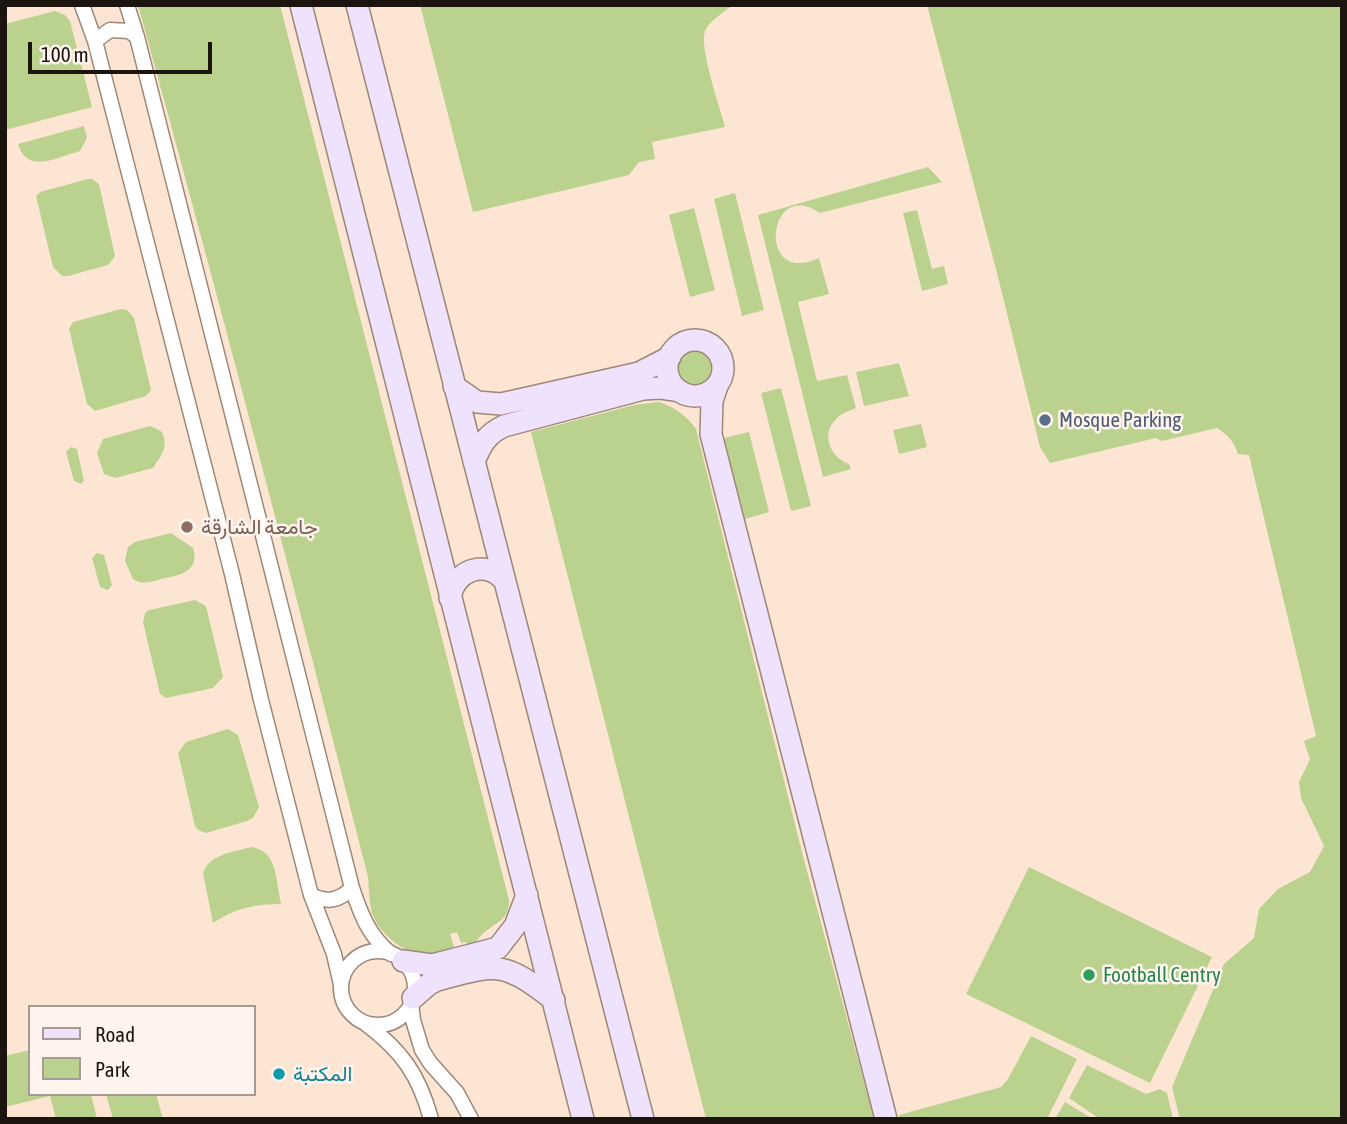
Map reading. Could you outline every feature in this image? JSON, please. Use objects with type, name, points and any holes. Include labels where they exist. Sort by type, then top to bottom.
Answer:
[{"type":"street","points":[[82,5],[95,41],[311,895],[334,954],[344,1004],[357,1018],[394,1047],[417,1077],[431,1119]]},
{"type":"street","points":[[127,5],[352,888],[363,921],[371,934],[397,957],[414,981],[412,1020],[422,1050],[457,1093],[471,1119]]},
{"type":"street","points":[[301,5],[583,1119]]},
{"type":"street","points":[[357,5],[643,1119]]},
{"type":"street","points":[[95,41],[110,30],[129,31],[137,37]]},
{"type":"street","points":[[474,462],[485,439],[493,431],[552,403],[639,373],[670,357],[677,348],[690,341],[705,342],[713,347],[722,362],[721,379],[712,401],[711,434],[886,1119]]},
{"type":"street","points":[[670,357],[668,375],[672,384],[711,434]]},
{"type":"street","points":[[454,386],[477,402],[490,405],[552,403],[660,388],[696,396],[717,386]]},
{"type":"street","points":[[450,598],[458,579],[475,569],[495,572],[505,581]]},
{"type":"street","points":[[311,895],[328,901],[345,895],[352,888]]},
{"type":"street","points":[[341,985],[346,969],[358,957],[374,951],[448,970],[487,968],[501,958],[527,895]]},
{"type":"street","points":[[501,958],[554,1000]]},
{"type":"street","points":[[365,1023],[388,1023],[402,1016],[429,984],[448,970]]},
{"type":"green space","points":[[138,5],[280,5],[509,900],[502,919],[471,945],[461,943],[457,932],[450,934],[454,947],[450,950],[434,956],[421,956],[404,949],[388,937],[373,916],[368,877],[312,659]]},
{"type":"green space","points":[[420,5],[733,5],[710,24],[704,39],[707,64],[725,127],[652,142],[655,159],[639,162],[629,175],[473,212]]},
{"type":"green space","points":[[927,5],[1342,5],[1342,1119],[1180,1119],[1172,1087],[1224,964],[1254,938],[1259,909],[1278,889],[1310,872],[1324,846],[1301,798],[1299,782],[1310,759],[1304,741],[1316,736],[1249,455],[1238,454],[1235,445],[1217,428],[1162,441],[1156,438],[1050,463],[1040,447]]},
{"type":"green space","points":[[55,11],[65,15],[70,21],[92,107],[5,130],[5,24]]},
{"type":"green space","points":[[84,126],[87,138],[80,151],[53,160],[28,159],[18,144]]},
{"type":"green space","points":[[928,167],[942,182],[820,213],[802,206],[789,209],[780,219],[776,233],[778,247],[785,258],[799,263],[819,258],[829,294],[798,302],[817,381],[847,375],[856,408],[838,417],[831,425],[828,439],[837,457],[849,464],[851,469],[823,477],[758,215]]},
{"type":"green space","points":[[88,179],[99,184],[115,256],[108,265],[62,276],[53,267],[36,196],[40,192]]},
{"type":"green space","points":[[735,193],[764,310],[742,316],[714,199]]},
{"type":"green space","points":[[694,208],[715,290],[690,297],[669,215]]},
{"type":"green space","points":[[917,210],[932,269],[944,266],[948,284],[922,291],[903,213]]},
{"type":"green space","points":[[121,309],[127,310],[134,318],[151,390],[146,396],[95,411],[87,404],[69,329],[73,322]]},
{"type":"green space","points":[[695,348],[710,354],[716,369],[710,384],[695,390],[680,384],[674,369],[680,354]]},
{"type":"green space","points":[[899,363],[909,396],[864,406],[856,372]]},
{"type":"green space","points":[[781,388],[811,506],[791,511],[761,393]]},
{"type":"green space","points":[[659,402],[680,412],[696,429],[804,860],[874,1119],[706,1119],[531,432],[634,405]]},
{"type":"green space","points":[[921,424],[927,447],[899,454],[893,430]]},
{"type":"green space","points":[[150,426],[161,431],[165,441],[153,468],[115,478],[104,474],[97,453],[103,439]]},
{"type":"green space","points":[[749,432],[769,512],[745,519],[724,438]]},
{"type":"green space","points":[[71,447],[77,449],[84,481],[81,484],[74,481],[66,452]]},
{"type":"green space","points":[[171,533],[193,548],[195,555],[192,566],[178,575],[144,583],[133,579],[125,561],[128,547],[135,542]]},
{"type":"green space","points":[[97,553],[104,555],[112,585],[108,590],[100,587],[92,558]]},
{"type":"green space","points":[[195,600],[206,606],[223,677],[213,688],[166,698],[160,694],[143,622],[145,613]]},
{"type":"green space","points":[[228,729],[238,735],[259,807],[253,818],[247,821],[206,833],[195,826],[178,753],[186,742]]},
{"type":"green space","points":[[251,847],[260,849],[271,861],[281,904],[246,908],[213,923],[203,873],[206,867],[216,858]]},
{"type":"green space","name":"Football Centry","points":[[1029,867],[1212,957],[1150,1083],[966,994]]},
{"type":"green space","points":[[1031,1036],[1077,1059],[1047,1119],[900,1119],[899,1115],[1001,1087]]},
{"type":"green space","points":[[28,1050],[28,1096],[50,1096],[5,1107],[5,1056]]},
{"type":"green space","points":[[1087,1065],[1146,1094],[1160,1089],[1167,1093],[1173,1119],[1100,1119],[1069,1098]]},
{"type":"green space","points":[[50,1096],[91,1096],[97,1119],[56,1119]]},
{"type":"green space","points":[[107,1096],[157,1096],[163,1119],[113,1119]]},
{"type":"green space","points":[[1065,1102],[1093,1119],[1055,1119]]},
{"type":"place","name":"Mosque Parking","points":[[1045,420]]},
{"type":"place","name":"جامعة الشارقة","points":[[187,527]]},
{"type":"place","name":"Football Centry","points":[[1089,975]]},
{"type":"place","name":"المكتبة","points":[[279,1074]]}]
